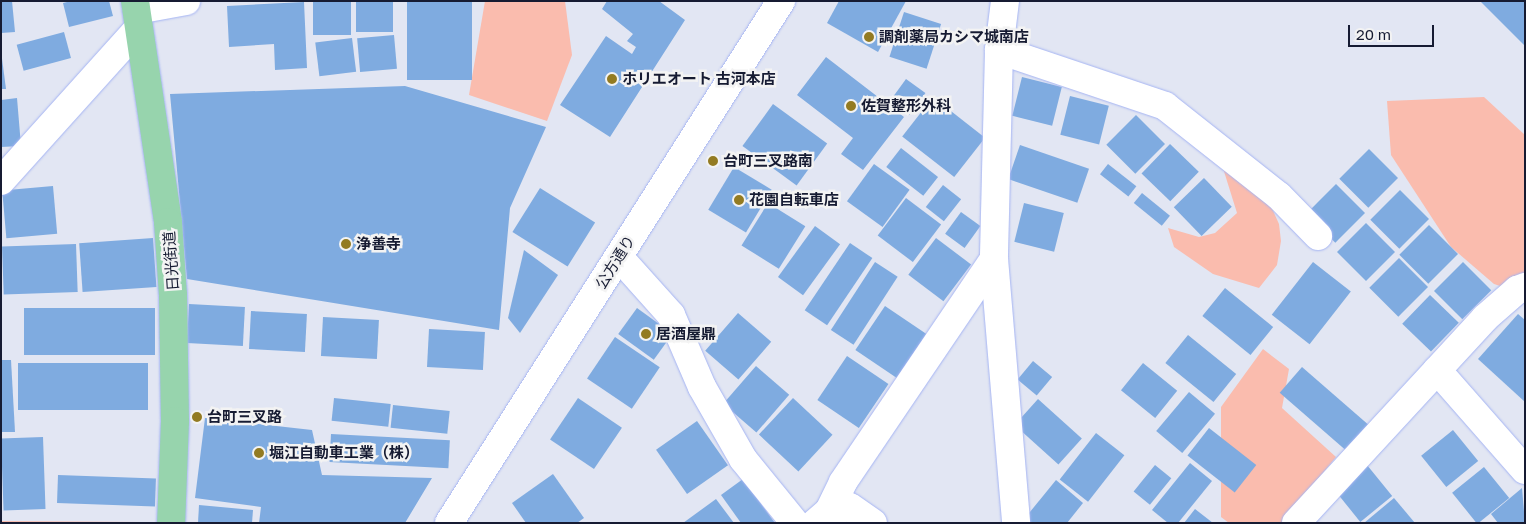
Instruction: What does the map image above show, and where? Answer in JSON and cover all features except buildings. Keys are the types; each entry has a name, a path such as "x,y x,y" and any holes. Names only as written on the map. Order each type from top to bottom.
{"main road":[{"name":"日光街道","path":"137,14 168,222 173,295 175,421 171,523"}],"street":[{"path":"1,181 137,14 186,1"},
{"path":"1005,1 999,50 994,259 1016,523"},
{"name":"公方通り","path":"449,523 619,257 770,5"},
{"path":"999,50 1165,106 1279,196 1318,236"},
{"path":"619,257 671,315 702,387 743,459 795,523"},
{"path":"822,517 843,482 994,259"},
{"path":"1296,523 1484,318 1517,290 1525,287"},
{"path":"1438,370 1525,470"},
{"path":"822,517 850,507 873,523"}],"shaded area":[{"path":"485,1 565,1 572,55 547,121 469,95"},
{"path":"1484,97 1525,135 1525,294 1494,284 1451,247 1391,155 1387,101"},
{"path":"1222,165 1270,204 1279,224 1281,241 1277,265 1259,288 1213,274 1174,247 1168,228 1199,237 1215,233 1237,213"},
{"path":"1263,349 1289,369 1282,408 1336,457 1282,523 1229,523 1221,517 1221,407"},
{"path":"1,521 143,522 143,523 1,523"}],"place":[{"name":"調剤薬局カシマ城南店","path":"869,37"},
{"name":"ホリエオート 古河本店","path":"612,79"},
{"name":"佐賀整形外科","path":"851,106"},
{"name":"台町三叉路南","path":"713,161"},
{"name":"花園自転車店","path":"739,200"},
{"name":"浄善寺","path":"346,244"},
{"name":"居酒屋鼎","path":"646,334"},
{"name":"台町三叉路","path":"197,417"},
{"name":"堀江自動車工業（株）","path":"259,453"}]}
